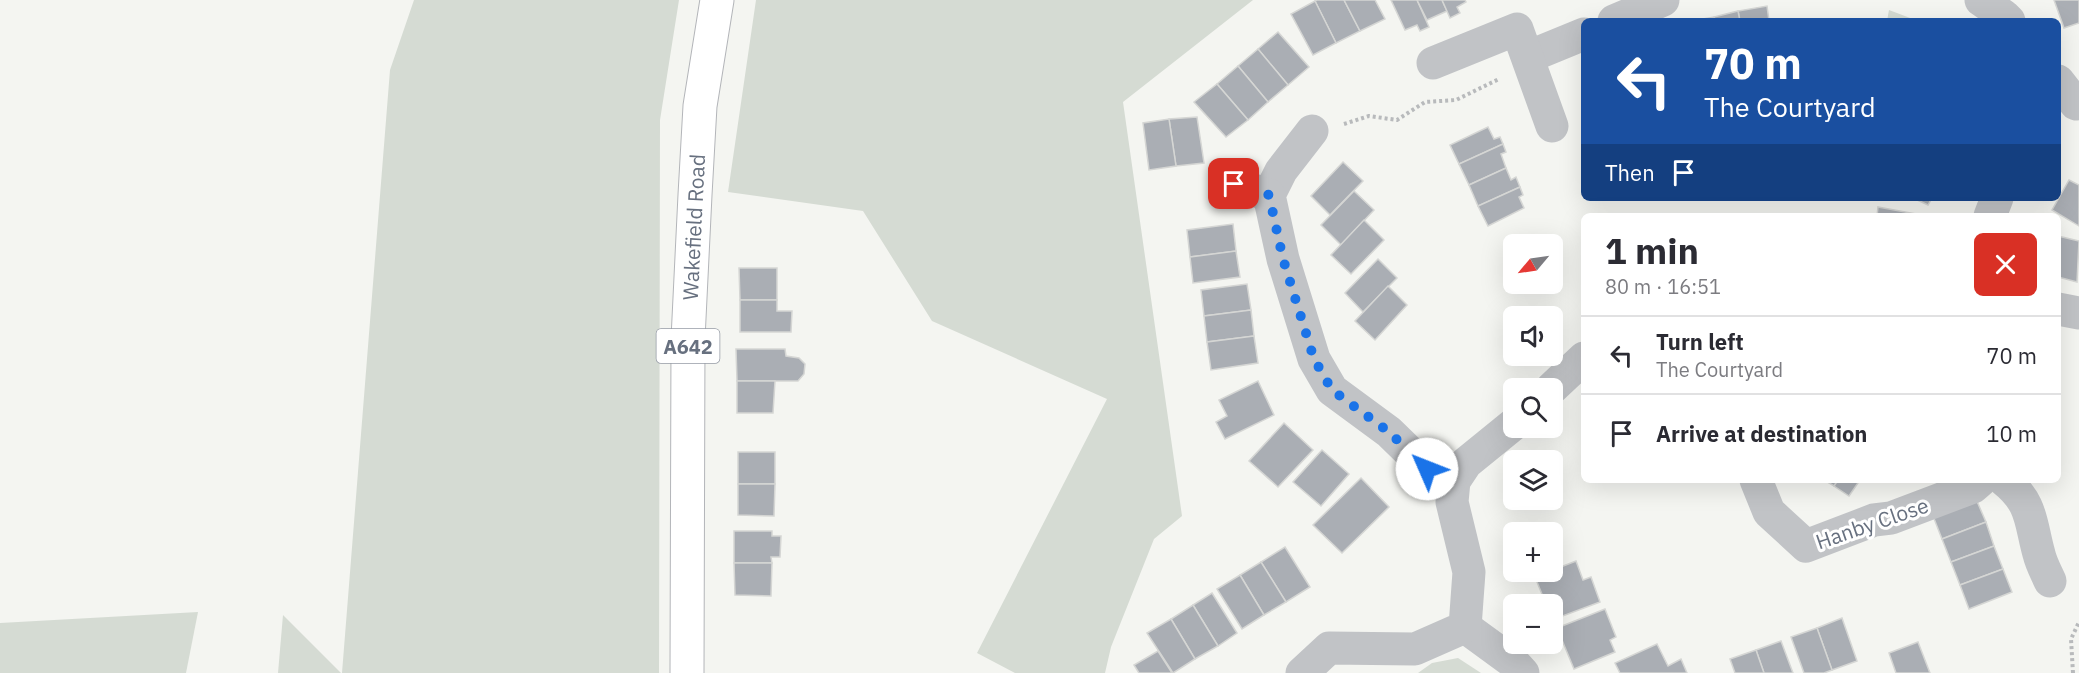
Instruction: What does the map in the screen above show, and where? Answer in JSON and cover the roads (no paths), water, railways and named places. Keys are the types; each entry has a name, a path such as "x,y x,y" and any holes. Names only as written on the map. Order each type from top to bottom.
{"highway":[{"name":"Wakefield Road","path":"687,673 688,339 694,195 700,106 717,0"}],"street":[{"path":"1621,18 1664,0"},
{"path":"1981,0 2006,18"},
{"path":"1433,63 1525,51 1581,35"},
{"path":"1525,51 1552,126"},
{"path":"1312,131 1281,171 1269,195 1283,259 1314,359 1332,390 1389,432 1427,469 1454,481"},
{"path":"1234,184 1269,195"},
{"path":"2061,310 2079,313"},
{"path":"1563,378 1581,361"},
{"path":"1465,627 1469,572 1452,502 1454,481 1466,463 1503,433"},
{"name":"Hanby Close","path":"1757,483 1769,512 1806,546 1874,520 1891,518 1973,487 1978,483"},
{"path":"2008,483 2016,489 2031,516 2039,555 2050,580"},
{"path":"1302,673 1329,648 1415,649 1465,627"},
{"path":"1465,627 1513,662 1523,673"}]}
